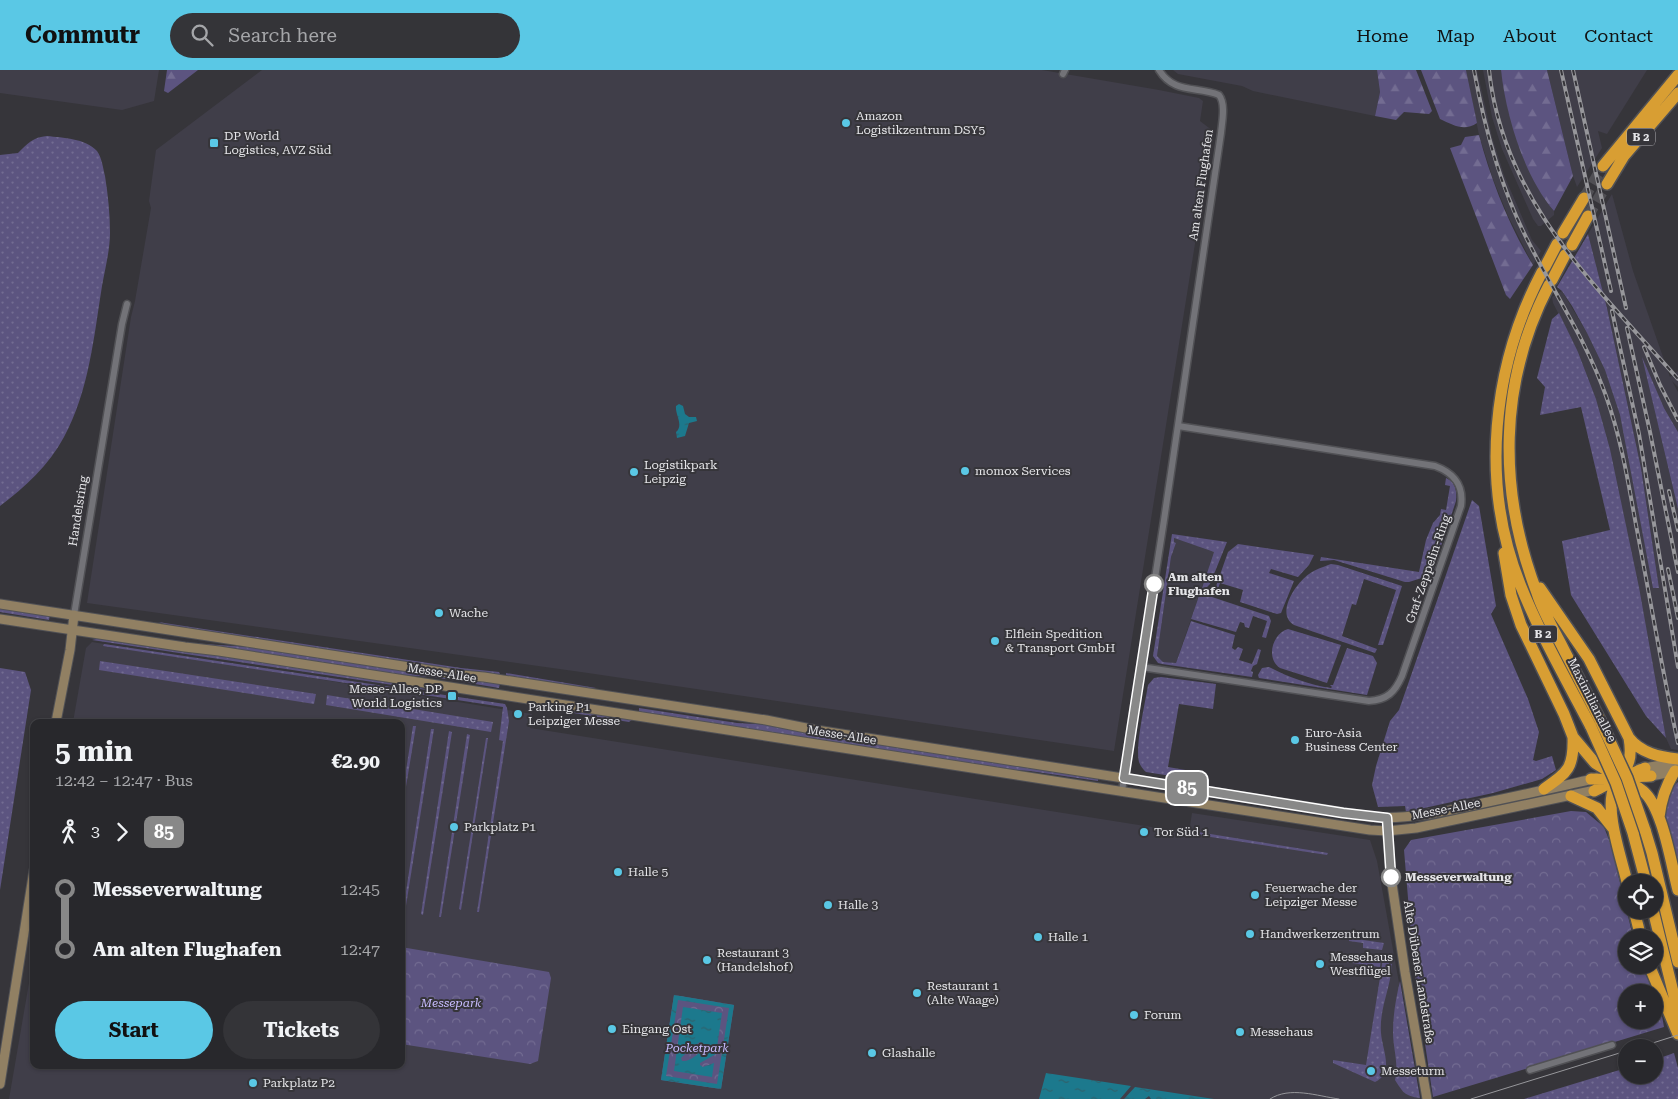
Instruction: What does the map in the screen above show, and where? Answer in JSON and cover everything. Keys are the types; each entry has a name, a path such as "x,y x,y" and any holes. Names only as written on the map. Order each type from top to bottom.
{"highway":[{"name":"B 2","path":"1603,166 1678,75"},
{"name":"B 2","path":"1607,184 1624,156 1678,93"},
{"path":"1563,234 1584,198"},
{"path":"1572,245 1588,216"},
{"name":"Maximilianallee","path":"1557,244 1518,325 1502,388 1496,438 1497,478 1505,537 1523,591 1596,724 1616,783 1652,853 1678,962"},
{"name":"B 2","path":"1565,255 1537,310 1524,345 1514,383 1508,437 1509,472 1514,511 1523,553 1537,595 1596,724"},
{"path":"1505,537 1504,554 1508,578 1520,625 1564,714 1573,737 1574,752 1571,766 1561,778 1544,789"},
{"path":"1529,569 1589,659 1634,745 1677,766 1661,802 1659,817"},
{"path":"1573,737 1594,763 1643,791 1652,802 1659,817 1678,890"},
{"path":"1625,874 1612,827 1612,802 1630,754 1629,738"},
{"path":"1591,779 1621,778 1648,772"},
{"path":"1594,791 1621,778"},
{"path":"1571,796 1597,808 1612,827"},
{"name":"Maximilianallee","path":"1639,831 1645,874"},
{"path":"1655,919 1678,1034"},
{"path":"1654,974 1678,1018"}],"main road":[{"name":"Messe-Allee","path":"0,604 453,674 523,683 1343,813 1387,818 1463,807 1591,779"},
{"name":"Handelsring","path":"57,719 74,615"},
{"name":"Messe-Allee","path":"0,619 228,652 1366,829 1387,831 1434,824 1594,791"},
{"path":"1648,772 1677,766"},
{"name":"Alte Dübener Landstraße","path":"1387,818 1391,877 1427,1099"},
{"path":"0,1084 30,895"}],"street":[{"name":"Am alten Flughafen","path":"1122,791 1221,133 1222,102 1219,96 1176,86 1168,81 1159,70"},
{"name":"Handelsring","path":"74,615 120,333 127,304"},
{"name":"Graf-Zeppelin-Ring","path":"1141,667 1369,701 1384,698 1396,689 1402,676 1461,506 1462,498 1459,483 1446,470 1435,466 1178,426"},
{"path":"1530,1070 1612,1045"}],"shaded area":[{"path":"0,70 159,70 154,101 122,110 0,93"},
{"path":"262,70 1042,70 1159,90 1199,98 1203,101 1200,121 1213,131 1114,751 588,673 87,603 131,317 151,208 149,201 156,150"},
{"path":"1173,70 1377,70 1380,92 1375,116 1253,91 1242,86 1178,74"},
{"path":"1466,70 1477,70 1492,137 1504,175 1532,240 1541,251 1533,265 1508,216 1493,179 1479,135"},
{"path":"1483,70 1501,70 1509,113 1518,143 1545,200 1554,211 1554,215 1541,226 1538,226 1533,219 1502,149 1492,117"},
{"path":"1547,70 1647,70 1607,134 1598,131 1602,148 1577,187 1573,176"},
{"path":"1612,194 1633,271 1670,377 1678,371 1678,387 1672,381 1678,392 1678,432 1664,408 1643,361 1678,509 1678,750 1671,749 1666,738 1639,587 1610,449 1596,399 1578,352 1553,303 1552,297 1562,291 1587,333 1605,370 1620,415 1659,588 1641,468 1607,308 1588,234"},
{"path":"1174,538 1214,552 1176,663 1163,662 1157,656 1171,557 1176,543"},
{"path":"92,642 532,714 530,728 1189,833 1192,813 1370,840 1377,861 1420,1099 9,1099 30,977 30,1069 405,1069 405,719 74,719 86,648"}],"green space":[{"path":"167,70 198,70 168,93 164,91"},
{"path":"1377,70 1416,70 1432,111 1429,114 1404,112 1396,120 1375,116 1380,92"},
{"path":"1421,70 1466,70 1477,123 1472,126 1463,127 1440,119"},
{"path":"1501,70 1547,70 1573,176 1554,211 1534,181 1518,145 1507,107"},
{"path":"1479,135 1489,169 1502,202 1516,235 1533,265 1510,299 1506,295 1450,148 1461,145 1465,137"},
{"path":"47,136 67,138 86,143 99,154 108,197 109,246 85,382 72,419 64,437 44,466 0,506 0,155 18,153 34,139"},
{"path":"1588,234 1607,308 1641,468 1659,588 1653,588 1620,415 1605,370 1572,306 1557,287"},
{"path":"1559,313 1578,352 1596,399 1610,449 1639,587 1666,738 1646,716 1571,595 1562,541 1610,530 1581,407 1540,415 1545,387 1537,378 1552,319"},
{"path":"1642,357 1664,408 1678,432 1678,509"},
{"path":"1446,478 1452,482 1455,488 1456,501 1428,585 1426,585 1428,576 1405,582 1334,560 1320,561 1321,557 1419,572 1426,540 1433,523 1440,515 1441,509 1446,510 1450,486 1445,485"},
{"path":"1472,500 1479,506 1496,606 1491,614 1528,699 1539,732 1533,760 1536,761 1552,756 1556,770 1542,779 1493,793 1406,812 1405,806 1378,807 1372,785 1376,766 1390,721 1399,710"},
{"path":"1172,534 1227,542 1210,584 1206,588 1202,588 1214,552 1174,538 1176,543 1171,557 1157,656 1163,662 1176,663 1191,621 1235,635 1232,648 1235,650 1238,647 1243,649 1239,660 1252,664 1258,649 1261,650 1257,664 1253,666 1251,671 1253,672 1252,677 1162,664 1158,663 1153,656"},
{"path":"1238,544 1314,555 1309,565 1298,577 1271,569 1269,573 1294,581 1281,613 1277,614 1240,602 1243,590 1220,583 1216,594 1214,592 1228,552"},
{"path":"1331,564 1402,586 1383,645 1378,645 1396,590 1364,579 1356,605 1352,604 1342,636 1377,649 1375,653 1294,625 1286,614 1287,606 1294,591 1304,578 1312,572"},
{"path":"1200,593 1269,616 1271,621 1266,638 1262,637 1267,621 1253,616 1249,628 1240,622 1236,632 1191,619"},
{"path":"0,607 50,615 49,620 0,612"},
{"path":"158,622 461,668 499,672 501,676 461,672 177,628"},
{"path":"90,628 189,643 249,647 500,683 499,688 433,677 400,675"},
{"path":"1288,629 1341,645 1327,683 1280,668 1275,664 1272,652 1275,640 1278,635"},
{"path":"101,638 396,682 433,691 92,640"},
{"path":"104,644 505,704 509,721 479,912 477,912 503,741 499,740 503,707 103,646"},
{"path":"1347,648 1373,656 1377,663 1367,695 1259,678 1258,675 1262,668 1269,667 1299,680 1331,688 1330,685 1333,685"},
{"path":"100,661 316,694 314,704 99,670"},
{"path":"0,668 25,672 31,690 0,890"},
{"path":"506,673 596,688 591,689 506,677"},
{"path":"1161,677 1216,684 1213,709 1179,704 1168,767 1203,773 1202,781 1146,772 1139,762 1139,736 1148,685 1154,678"},
{"path":"327,695 493,722 491,732 326,705"},
{"path":"544,706 633,719 629,722 536,707"},
{"path":"639,708 737,723 772,725 1098,778 1098,781 1030,771 999,769 639,713"},
{"path":"413,726 416,726 405,793 405,777"},
{"path":"431,729 434,729 405,912 405,898"},
{"path":"449,731 452,732 423,915 421,914"},
{"path":"467,734 470,735 441,917 439,917"},
{"path":"486,738 488,738 461,910 459,909"},
{"path":"1678,782 1678,865 1664,809 1669,790"},
{"path":"1571,811 1586,812 1604,827 1611,845 1618,874 1618,919 1629,919 1631,929 1618,929 1618,974 1645,974 1650,984 1618,984 1618,1029 1657,1029 1624,1039 1618,1039 1618,1041 1433,1097 1414,970 1404,850 1411,840"},
{"path":"1198,832 1328,853 1327,855 1198,835"},
{"path":"1349,938 1384,943 1382,950 1363,948 1363,943 1349,941"},
{"name":"Messepark","path":"405,948 549,972 551,978 538,1061 530,1064 405,1045"},
{"path":"1361,956 1381,959 1380,967 1345,962 1346,959 1360,961"},
{"path":"1383,959 1388,959 1389,964 1392,964 1381,1024 1386,1067 1385,1073 1375,1082 1333,1063 1333,1060 1366,1065"},
{"path":"1400,981 1420,1098 1405,1093 1395,1080 1393,1026"},
{"name":"Pocketpark","path":"674,995 734,1005 721,1089 661,1080"},
{"path":"1674,1053 1678,1068 1678,1099 1524,1099 1618,1070 1618,1084 1663,1084 1663,1057"}],"water":[{"path":"679,404 683,406 685,414 689,417 696,417 697,421 689,423 685,436 677,438 676,432 679,423 676,406"},
{"path":"674,995 734,1005 721,1089 661,1080","holes":["678,1000 729,1008 717,1084 666,1076"]},
{"path":"683,1007 722,1013 716,1054 700,1063 703,1067 714,1063 712,1077 674,1071","holes":["700,1042 704,1044 696,1056 682,1061 681,1058 691,1048"]},
{"path":"1046,1073 1131,1086 1120,1099 1039,1099"},
{"path":"1135,1087 1214,1099 1151,1099 1149,1096 1145,1099 1124,1099"}],"tunnel":[{"path":"1584,198 1603,166"},
{"path":"1588,216 1607,184"}],"tram line":[{"path":"1663,1040 1678,1035"},
{"path":"1471,1099 1618,1053"},
{"path":"1270,1099 1278,1095 1295,1092 1339,1099"}],"railway":[{"path":"1474,70 1483,115 1502,182 1530,245 1590,357 1611,412 1627,476 1678,743"},
{"path":"1489,70 1498,117 1513,160 1533,201 1558,239 1586,275 1678,379"},
{"path":"1561,70 1611,291"},
{"path":"1573,70 1626,308"},
{"path":"1612,311 1639,434 1678,667"},
{"path":"1627,328 1678,572"},
{"path":"1644,347 1660,385 1678,420"},
{"path":"1669,491 1678,530"},
{"path":"1668,569 1678,618"}],"bus line":[{"name":"85","path":"1154,584 1124,778 1343,813 1387,818 1391,877"}],"place":[{"name":"Amazon Logistikzentrum DSY5","path":"846,123"},
{"name":"DP World Logistics, AVZ Süd","path":"214,143"},
{"name":"momox Services","path":"965,471"},
{"name":"Logistikpark Leipzig","path":"634,472"},
{"name":"Am alten Flughafen","path":"1154,584"},
{"name":"Wache","path":"439,613"},
{"name":"Elflein Spedition & Transport GmbH","path":"995,641"},
{"name":"Messe-Allee, DP World Logistics","path":"452,696"},
{"name":"Parking P1 Leipziger Messe","path":"518,714"},
{"name":"Euro-Asia Business Center","path":"1295,740"},
{"name":"Parkplatz P1","path":"454,827"},
{"name":"Tor Süd 1","path":"1144,832"},
{"name":"Halle 5","path":"618,872"},
{"name":"Messeverwaltung","path":"1391,877"},
{"name":"Feuerwache der Leipziger Messe","path":"1255,895"},
{"name":"Halle 3","path":"828,905"},
{"name":"Handwerkerzentrum","path":"1250,934"},
{"name":"Halle 1","path":"1038,937"},
{"name":"Restaurant 3 (Handelshof)","path":"707,960"},
{"name":"Messehaus Westflügel","path":"1320,964"},
{"name":"Restaurant 1 (Alte Waage)","path":"917,993"},
{"name":"Forum","path":"1134,1015"},
{"name":"Eingang Ost","path":"612,1029"},
{"name":"Messehaus","path":"1240,1032"},
{"name":"Glashalle","path":"872,1053"},
{"name":"Messeturm","path":"1371,1071"},
{"name":"Parkplatz P2","path":"253,1083"}]}
